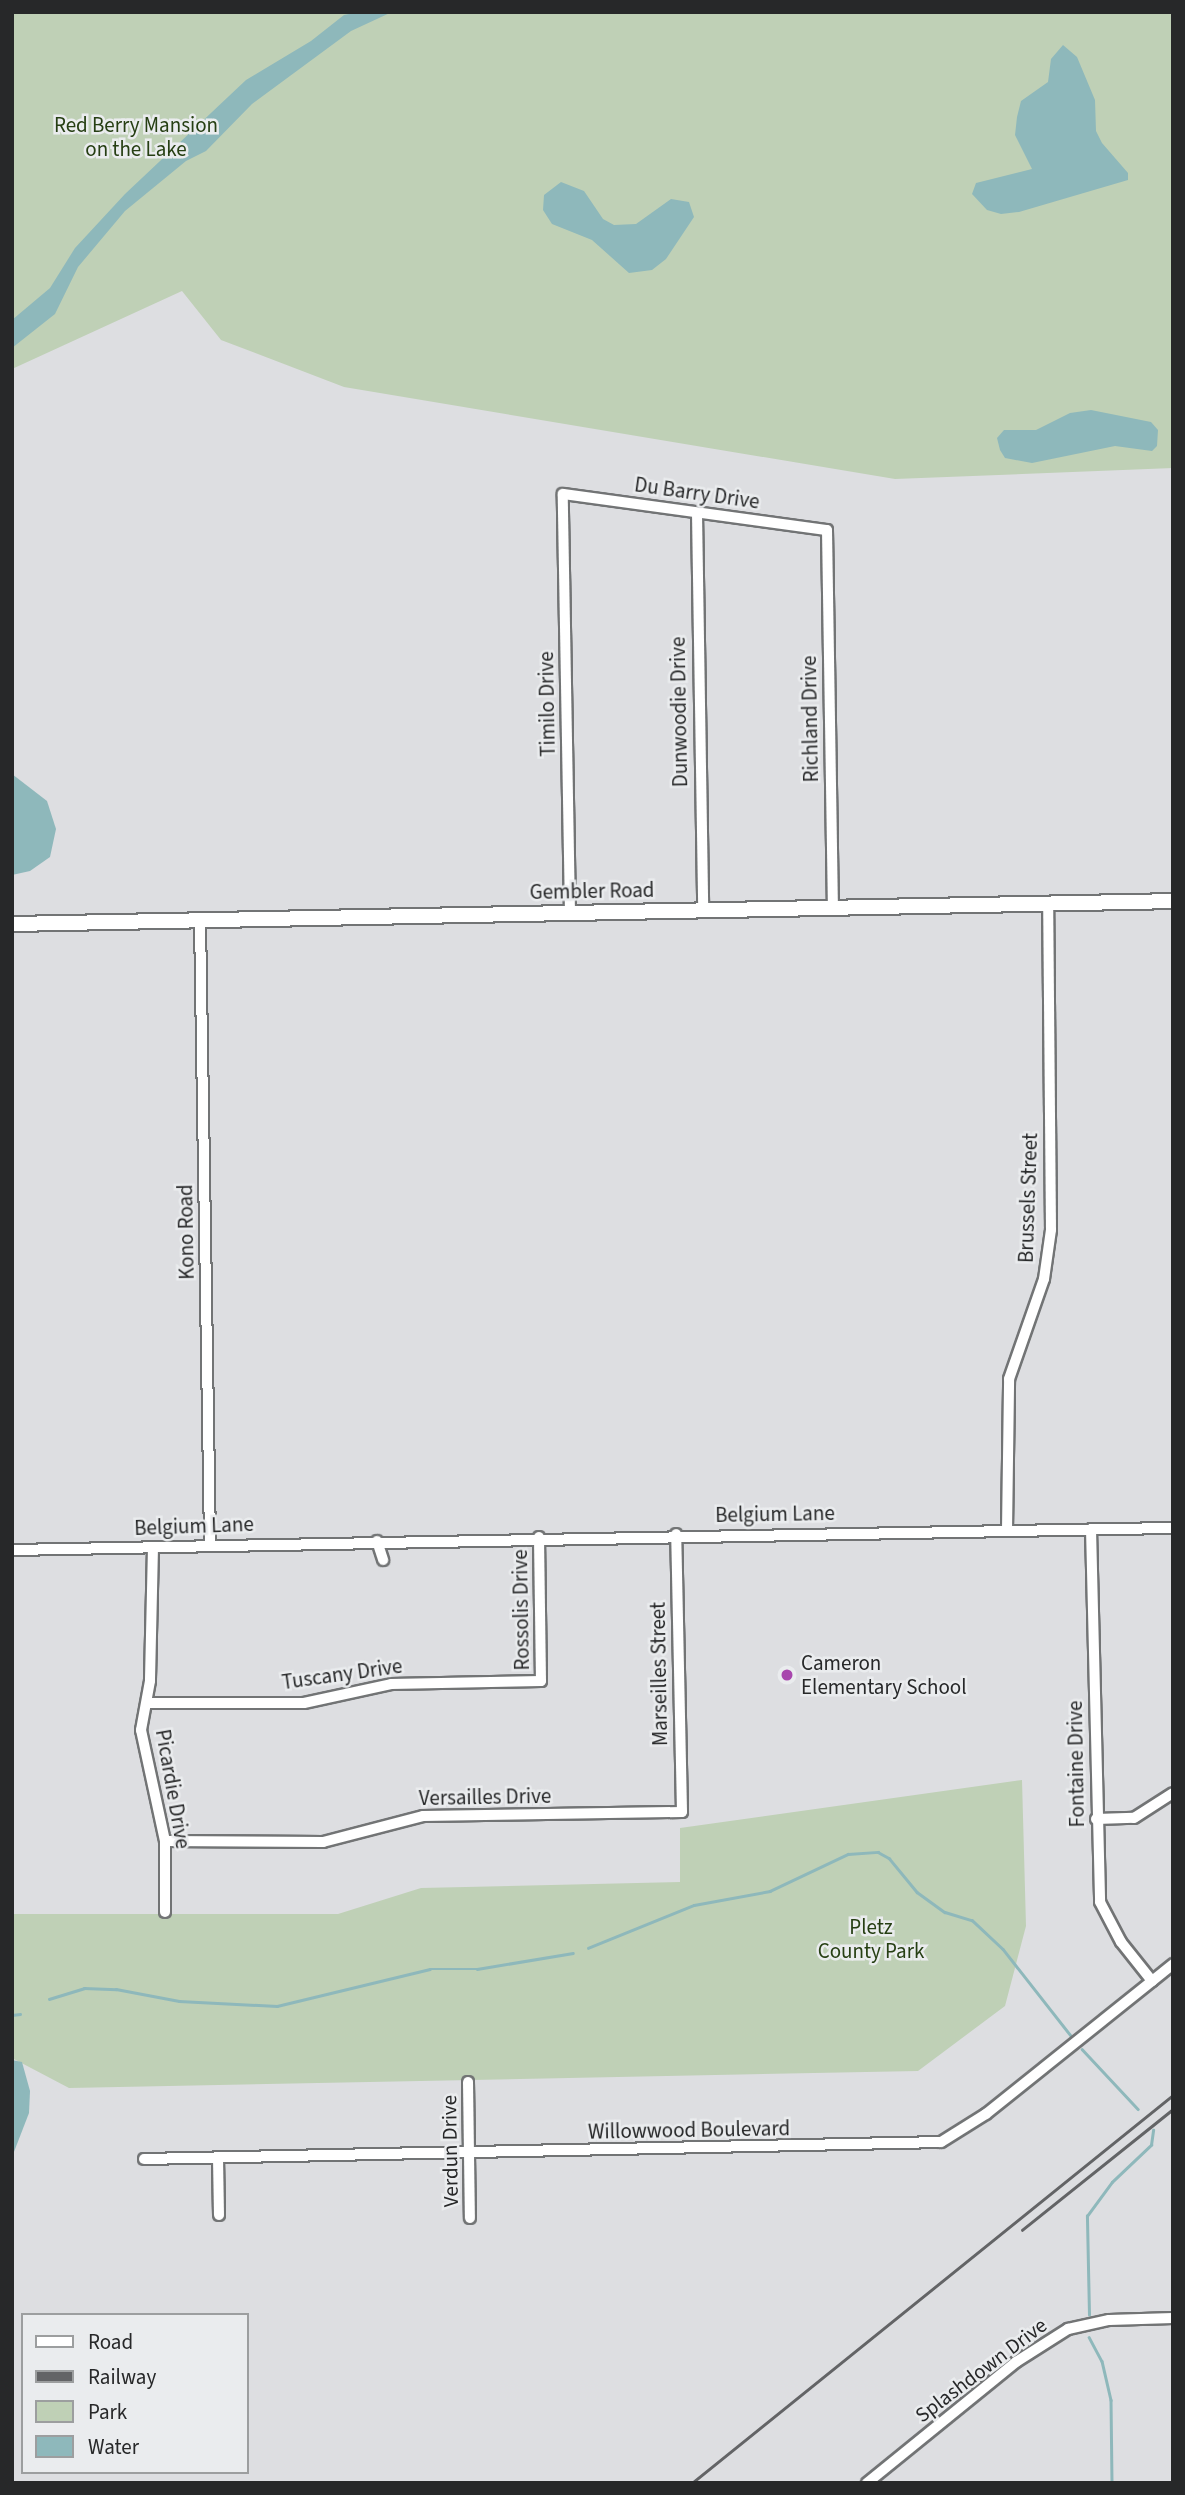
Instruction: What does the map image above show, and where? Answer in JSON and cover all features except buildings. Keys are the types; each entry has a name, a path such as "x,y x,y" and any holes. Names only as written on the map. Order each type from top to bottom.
{"main road":[{"name":"Gembler Road","path":"12,924 1173,901"}],"street":[{"name":"Du Barry Drive","path":"562,494 827,530"},
{"name":"Timilo Drive","path":"562,494 570,913"},
{"name":"Dunwoodie Drive","path":"697,513 703,910"},
{"name":"Richland Drive","path":"827,530 833,908"},
{"name":"Brussels Street","path":"1007,1530 1009,1379 1044,1279 1051,1230 1048,903"},
{"name":"Kono Road","path":"200,920 210,1544"},
{"name":"Belgium Lane","path":"12,1550 676,1534 1173,1528"},
{"name":"Fontaine Drive","path":"1091,1529 1096,1819 1103,1912 1152,1981"},
{"name":"Marseilles Street","path":"676,1534 682,1812"},
{"name":"Rossolis Drive","path":"538,1537 541,1681"},
{"path":"377,1541 383,1560"},
{"name":"Picardie Drive","path":"153,1547 143,1745 165,1841 165,1912"},
{"name":"Tuscany Drive","path":"147,1703 304,1703 391,1684 541,1681"},
{"path":"1096,1819 1134,1818 1173,1793"},
{"name":"Versailles Drive","path":"165,1841 323,1842 410,1817 682,1812"},
{"name":"Willowwood Boulevard","path":"144,2159 941,2142 986,2114 1173,1964"},
{"name":"Verdun Drive","path":"468,2082 470,2218"},
{"path":"218,2158 219,2215"},
{"name":"Splashdown Drive","path":"867,2483 1016,2362 1068,2329 1109,2320 1173,2318"}],"green space":[{"name":"Red Berry Mansion on the Lake","path":"12,12 1173,12 1173,468 895,479 344,387 221,340 182,291 12,369"},
{"name":"Pletz County Park","path":"1022,1780 1026,1926 1005,2006 918,2071 69,2088 12,2058 12,1914 338,1914 421,1888 680,1882 680,1828"}],"water":[{"path":"392,12 351,31 252,104 206,151 186,161 125,211 78,267 55,314 12,348 12,320 50,288 75,248 125,194 246,80 311,41 344,15"},
{"path":"1063,45 1077,57 1095,100 1096,131 1102,143 1128,173 1128,180 1019,212 1001,214 987,210 972,194 976,183 1032,169 1015,135 1021,101 1048,82 1051,59"},
{"path":"561,182 584,191 603,219 614,225 636,224 671,199 689,202 694,217 666,259 652,270 629,273 592,240 552,224 543,210 544,195"},
{"path":"1091,410 1151,422 1158,430 1157,446 1152,451 1115,446 1032,463 1005,458 1000,450 997,438 1004,430 1036,430 1070,413"},
{"path":"12,774 47,801 56,829 50,857 30,871 12,875"},
{"path":"12,2060 22,2062 30,2091 29,2113 12,2157"}],"waterway":[{"path":"588,1948 694,1905 770,1891 848,1854 878,1852 889,1858 917,1892 945,1912 972,1920 1003,1949 1072,2037"},
{"path":"49,1999 84,1988 116,1989 179,2001 277,2006 430,1969 477,1969 573,1953"},
{"path":"12,2015 20,2014"},
{"path":"1082,2049 1138,2109"},
{"path":"1089,2315 1087,2216 1112,2182 1151,2145 1153,2130"},
{"path":"1089,2337 1102,2361 1111,2400 1112,2483"}],"railway":[{"path":"692,2483 1173,2095"},
{"path":"1022,2230 1173,2109"}],"place":[{"name":"Cameron Elementary School","path":"787,1675"}]}
